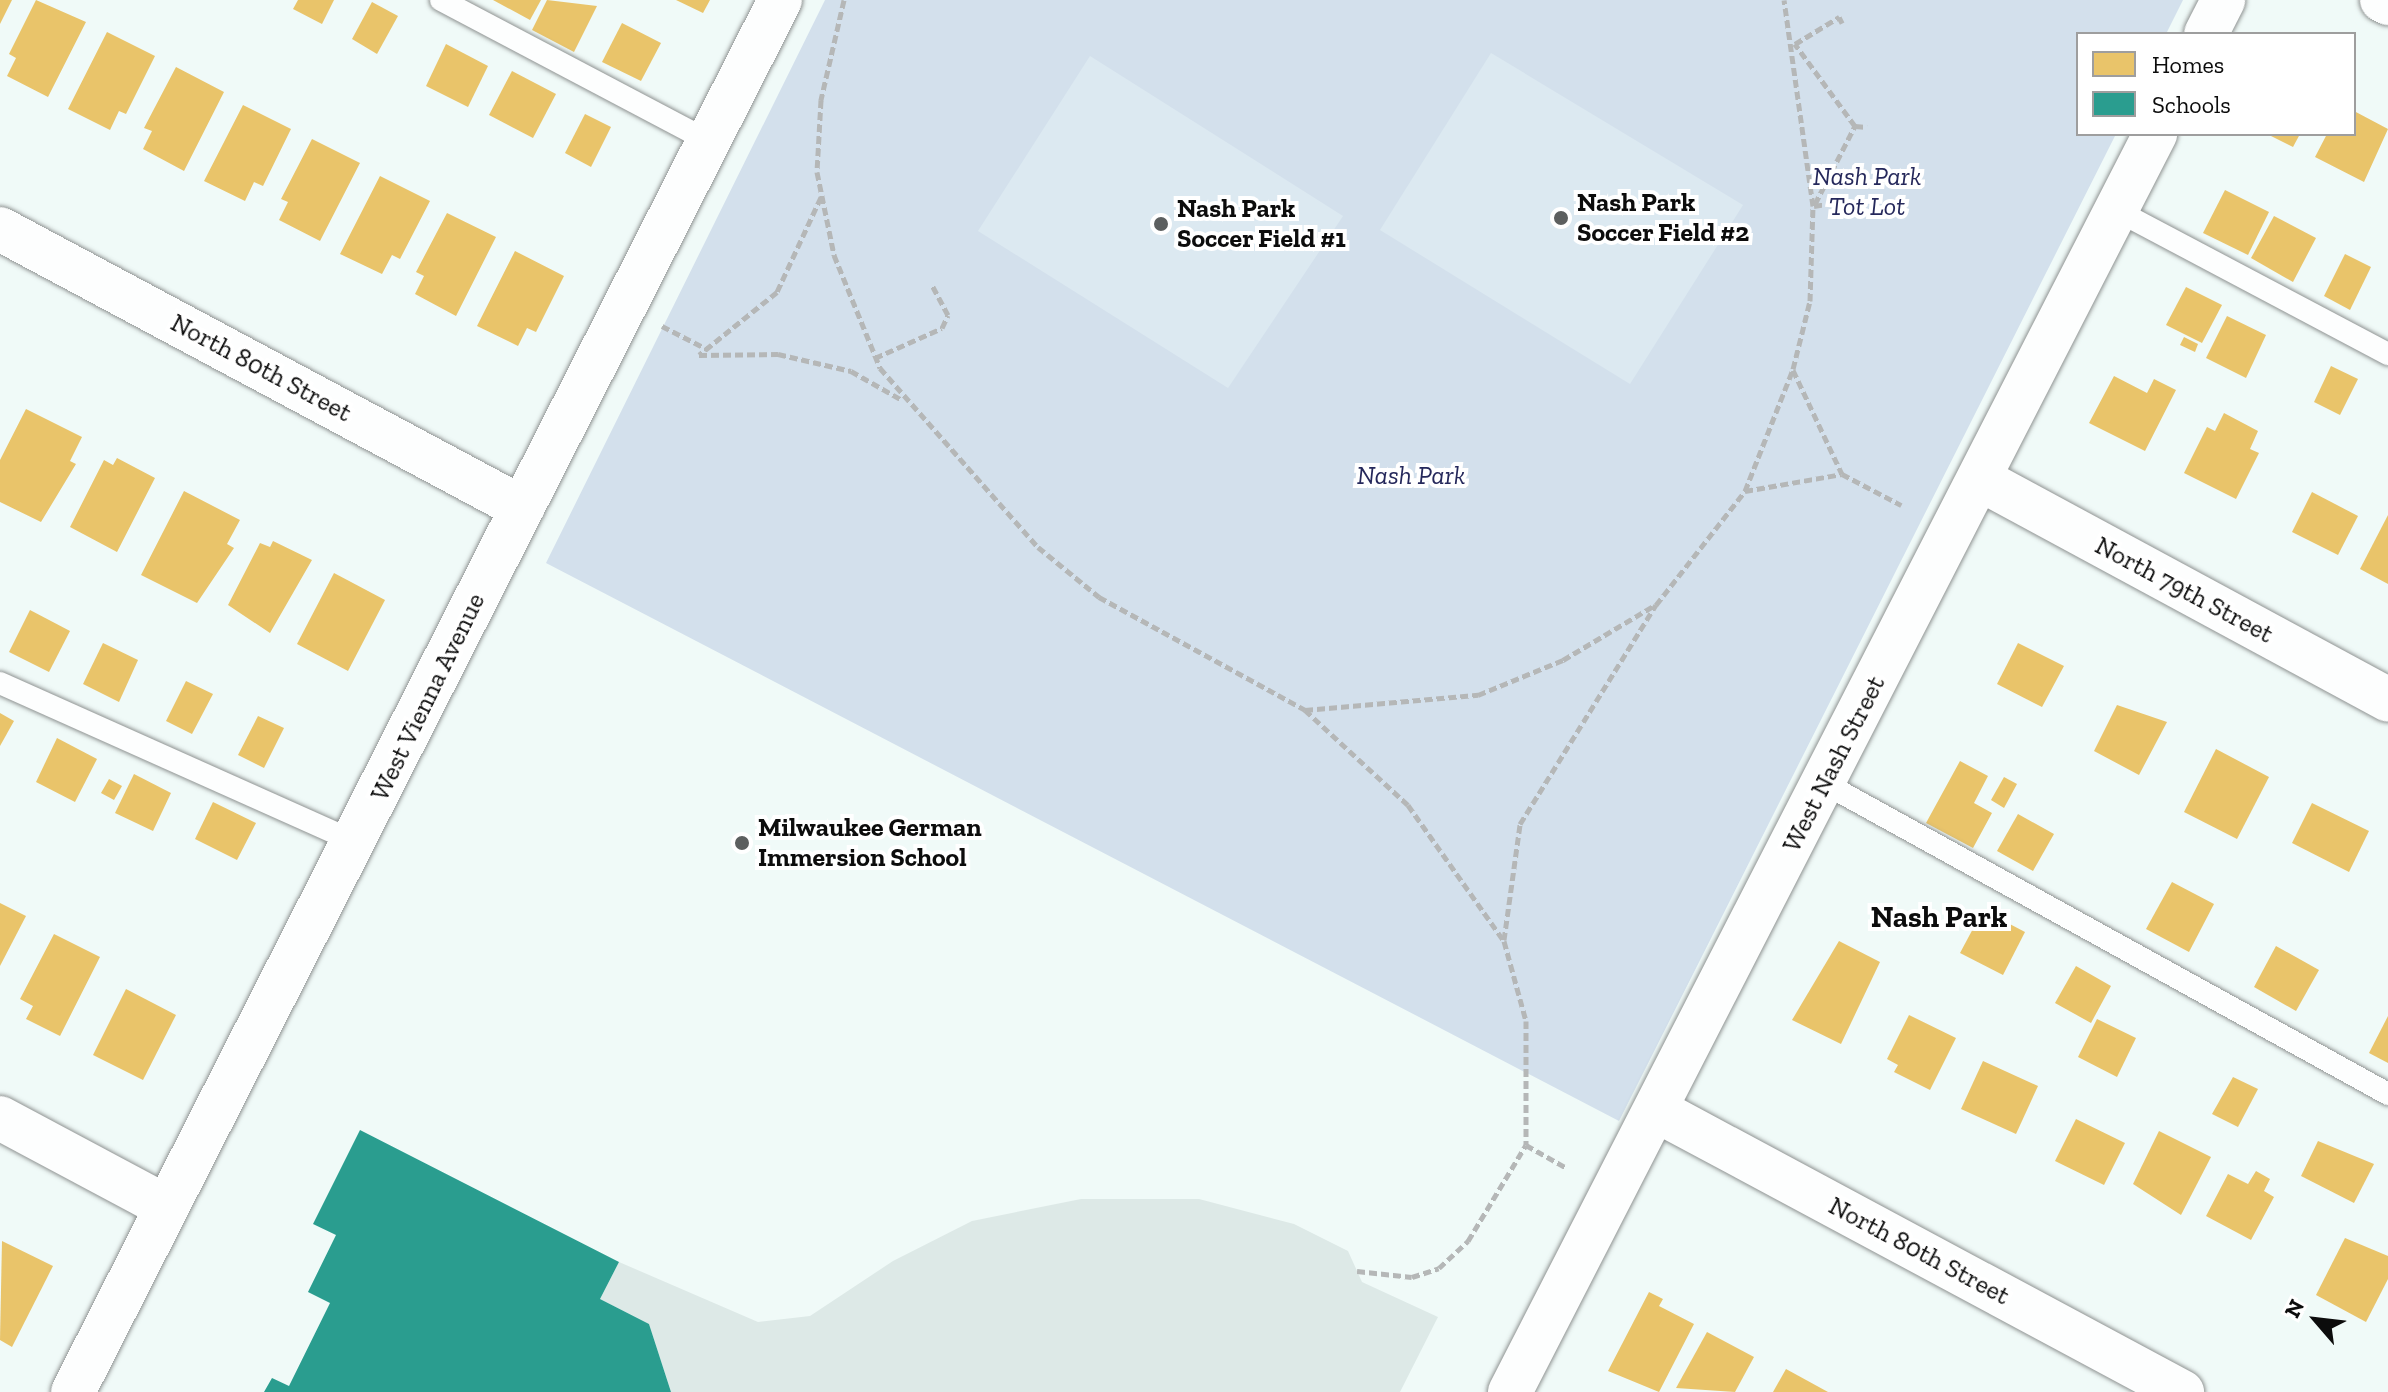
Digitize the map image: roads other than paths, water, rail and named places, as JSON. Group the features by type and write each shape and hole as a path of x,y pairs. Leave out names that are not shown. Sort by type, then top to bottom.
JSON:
{"street":[{"name":"West Vienna Avenue","path":"73,1392 356,842 780,0"},
{"path":"2207,32 2223,0"},
{"path":"2382,0 2388,3"},
{"name":"West Nash Street","path":"1510,1392 2154,136"},
{"name":"North 80th Street","path":"0,229 522,508"},
{"name":"North 79th Street","path":"1980,479 2388,700"},
{"name":"North 80th Street","path":"1656,1110 2182,1392"},
{"path":"0,1118 167,1207"}],"lane":[{"path":"441,0 708,141"},
{"path":"2116,210 2388,354"},
{"path":"0,683 356,842"},
{"path":"1824,783 2388,1094"}],"place":[{"name":"Nash Park Soccer Field #2","path":"1561,218"},
{"name":"Nash Park Soccer Field #1","path":"1161,224"},
{"name":"Milwaukee German Immersion School","path":"742,843"}],"district":[{"name":"Nash Park","path":"1939,917"}],"park label":[{"name":"Nash Park Tot Lot","path":"1867,192"}]}
